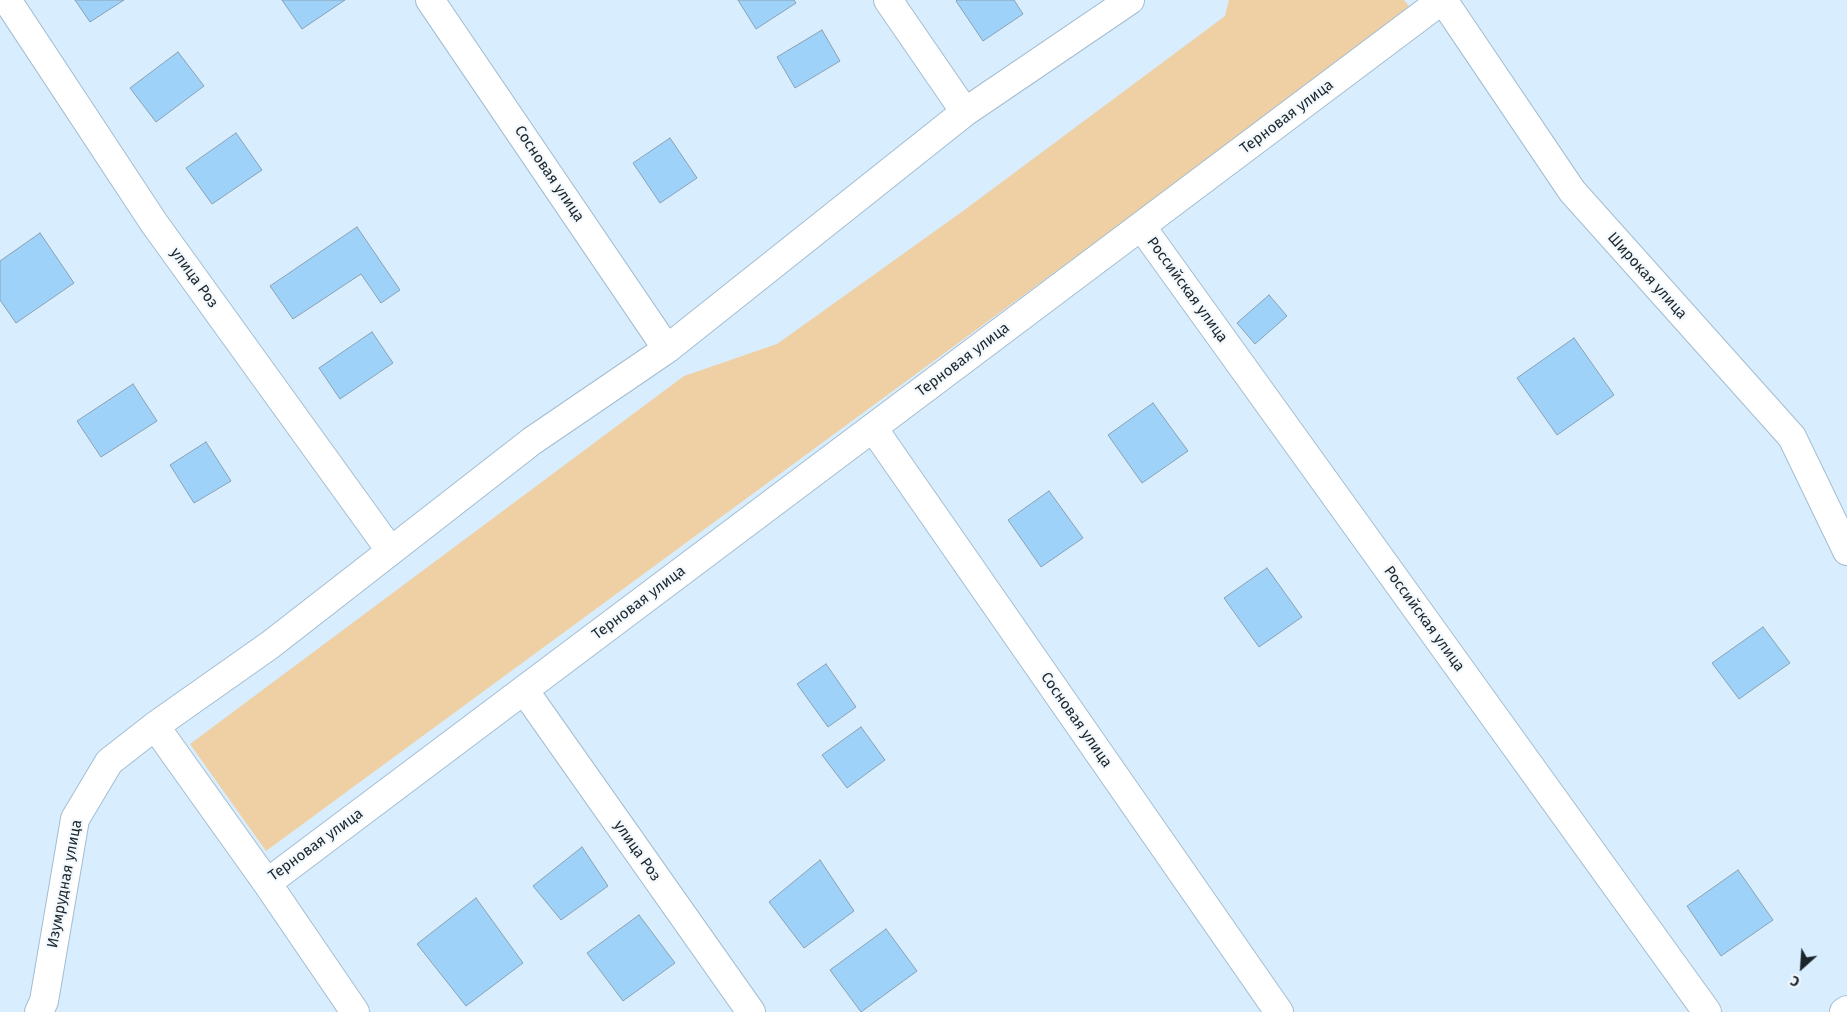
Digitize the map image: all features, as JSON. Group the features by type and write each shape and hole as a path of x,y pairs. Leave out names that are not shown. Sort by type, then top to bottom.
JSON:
{"street":[{"name":"улица Роз","path":"7,0 154,223 390,550"},
{"name":"Сосновая улица","path":"430,0 667,349"},
{"path":"888,0 965,112"},
{"path":"155,726 270,645 532,441 667,349 965,112 1130,0"},
{"name":"Терновая улица","path":"155,726 266,883 1442,0"},
{"name":"Широкая улица","path":"1442,0 1572,191 1792,437 1847,551"},
{"name":"Российская улица","path":"1141,226 1707,1012"},
{"name":"Сосновая улица","path":"873,428 1279,1012"},
{"name":"улица Роз","path":"524,690 751,1012"},
{"name":"Изумрудная улица","path":"39,1012 44,1001 75,819 109,762 155,726"},
{"path":"266,883 355,1012"}],"shaded area":[{"path":"1229,0 1404,0 1412,10 266,851 190,744 684,376 777,344 963,211 1225,16"}],"building":[{"path":"75,0 124,0 90,22"},
{"path":"282,0 345,0 302,29"},
{"path":"738,0 794,0 796,3 756,29"},
{"path":"957,0 1014,0 1023,14 983,41"},
{"path":"822,30 840,61 795,88 777,57"},
{"path":"178,52 204,86 156,122 130,88"},
{"path":"236,133 262,170 212,204 186,168"},
{"path":"670,138 697,178 660,203 633,163"},
{"path":"357,227 400,290 381,303 361,274 293,319 270,286"},
{"path":"40,233 74,283 16,323 0,300 0,261"},
{"path":"1269,295 1287,316 1255,344 1237,323"},
{"path":"372,332 393,363 340,399 319,368"},
{"path":"1574,338 1614,395 1557,435 1517,378"},
{"path":"133,384 157,421 101,457 77,421"},
{"path":"1153,403 1188,451 1142,483 1108,435"},
{"path":"206,442 231,481 194,503 170,465"},
{"path":"1049,491 1083,538 1041,567 1008,520"},
{"path":"1267,568 1302,617 1259,647 1224,598"},
{"path":"1763,627 1790,663 1739,699 1712,663"},
{"path":"826,664 856,707 828,727 797,684"},
{"path":"861,727 885,760 847,788 822,755"},
{"path":"582,847 608,886 561,920 533,886"},
{"path":"820,860 854,911 804,948 769,902"},
{"path":"1738,870 1773,920 1721,956 1687,906"},
{"path":"476,898 523,963 466,1006 417,944"},
{"path":"639,915 675,963 623,1001 587,953"},
{"path":"886,929 917,971 861,1012 830,970"}]}
